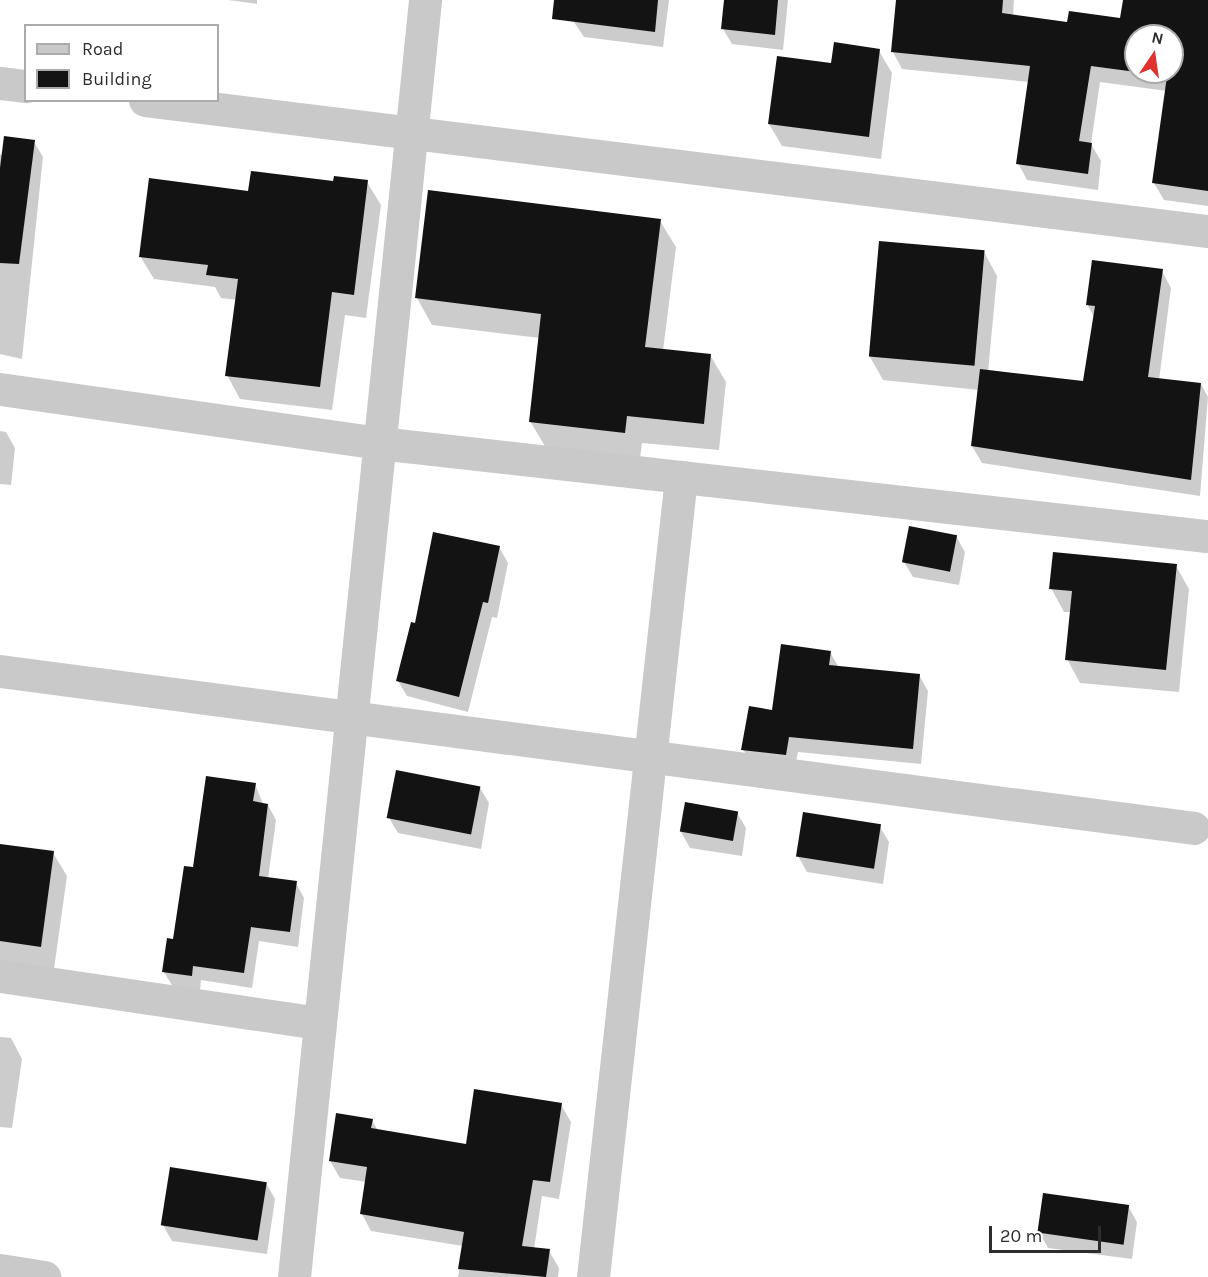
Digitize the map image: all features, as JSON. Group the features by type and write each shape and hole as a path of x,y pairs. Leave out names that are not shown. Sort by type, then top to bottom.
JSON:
{"street":[{"path":"294,1277 425,0"},
{"path":"0,83 24,86"},
{"path":"161,102 1208,231"},
{"path":"0,389 379,443 1205,536"},
{"path":"592,1277 681,477"},
{"path":"0,671 1194,828"},
{"path":"0,976 320,1023"},
{"path":"0,1270 44,1277"}],"building":[{"path":"554,0 658,0 655,32 552,19"},
{"path":"724,0 778,0 775,35 721,29"},
{"path":"896,0 1003,0 1002,13 1067,22 1069,11 1120,18 1123,0 1208,0 1208,191 1152,183 1166,84 1184,84 1184,24 1124,24 1124,70 1091,66 1079,141 1092,143 1088,174 1016,164 1030,66 891,52"},
{"path":"834,42 880,49 869,137 768,124 777,56 831,63"},
{"path":"4,136 35,140 19,264 0,263 0,168"},
{"path":"251,171 333,181 334,176 368,180 354,295 332,292 320,387 225,376 238,279 206,275 208,265 139,257 149,178 248,191"},
{"path":"428,190 661,219 645,347 711,354 704,424 627,416 625,433 529,422 541,314 415,298"},
{"path":"879,241 985,250 974,366 869,357"},
{"path":"1092,260 1163,269 1148,377 1201,383 1191,480 971,446 980,369 1083,381 1095,306 1086,305"},
{"path":"909,526 957,535 950,572 902,562"},
{"path":"433,532 500,546 488,603 483,602 459,697 396,681 411,622 415,623"},
{"path":"1053,552 1177,564 1166,670 1065,660 1072,591 1049,589"},
{"path":"781,644 831,651 829,665 920,674 913,749 789,737 786,755 741,750 749,706 772,710"},
{"path":"396,770 480,786 471,835 387,818"},
{"path":"206,776 256,783 253,801 268,804 259,876 297,881 290,932 251,927 244,973 193,966 192,976 162,972 167,938 173,939 184,866 193,867"},
{"path":"685,802 738,811 733,841 680,832"},
{"path":"803,812 881,824 874,869 796,856"},
{"path":"0,844 54,851 41,947 0,941"},
{"path":"474,1089 562,1103 550,1182 533,1180 522,1246 550,1249 546,1277 458,1269 464,1232 360,1214 367,1167 329,1161 336,1113 373,1119 371,1128 466,1144"},
{"path":"170,1167 267,1182 258,1241 161,1225"},
{"path":"1043,1193 1129,1205 1124,1245 1037,1233"}]}
